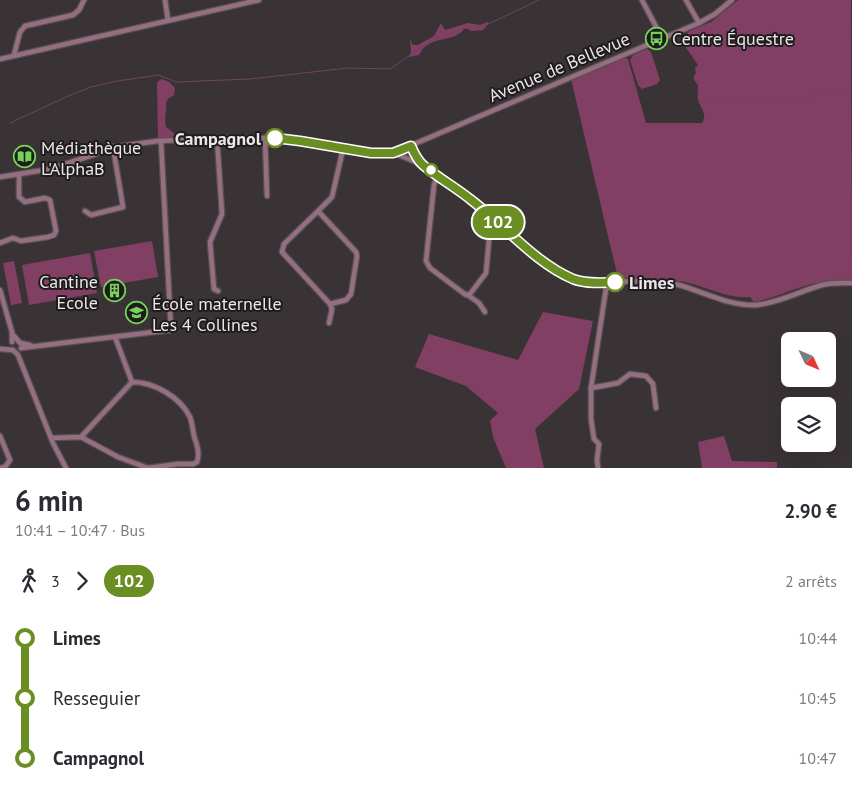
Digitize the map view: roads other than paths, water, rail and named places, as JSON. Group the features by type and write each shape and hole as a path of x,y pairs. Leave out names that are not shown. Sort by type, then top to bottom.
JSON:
{"street":[{"path":"14,55 20,32 25,26 73,15 79,10 84,0"},
{"path":"164,0 168,20"},
{"path":"0,59 259,0"},
{"path":"642,0 662,38"},
{"path":"686,0 699,23"},
{"name":"Avenue de Bellevue","path":"393,153 699,23 715,14 732,0"},
{"path":"217,138 222,214 210,242 214,289 218,292"},
{"path":"0,177 50,169 85,158 113,146 217,138 265,138 300,141 371,153 393,153 424,166 496,220 526,248 575,280 587,282 664,283 678,285 735,303 746,304 775,301 822,285 852,283"},
{"path":"265,138 267,196"},
{"path":"0,348 12,343 36,346 171,330 161,141"},
{"path":"85,211 91,215 123,207 113,146"},
{"path":"411,146 416,158 424,166"},
{"path":"330,323 332,309 330,304 283,255 281,249 332,197 343,149"},
{"path":"407,159 413,152"},
{"path":"0,243 13,238 22,241 48,237 54,235 56,231 50,200 45,198 26,202 19,198 19,175"},
{"path":"438,175 434,184 426,261 430,268 479,303 485,312"},
{"path":"318,211 356,252 357,256 349,298 330,304"},
{"path":"468,295 486,273 490,229 496,220"},
{"path":"598,468 599,444 594,439 591,388 607,282"},
{"path":"0,290 12,332 20,345 21,363"},
{"path":"12,332 14,351 21,363 51,438 66,468"},
{"path":"118,337 132,382"},
{"path":"14,351 20,345"},
{"path":"0,348 14,351"},
{"path":"591,388 618,383 630,374 646,376 653,384 656,408"},
{"path":"82,437 132,382"},
{"path":"132,382 148,385 166,392 184,407 190,418 199,456 197,462 200,468"},
{"path":"0,436 10,460 5,467 1,468"},
{"path":"51,438 82,437 118,457 148,468 197,462"}],"waterway":[{"path":"10,123 91,87 159,75 176,82 250,79 348,68 390,69 431,41 463,28 482,27 539,0"},
{"path":"708,104 852,93"}],"place":[{"name":"Centre Équestre","path":"656,38"},
{"name":"Campagnol","path":"275,138"},
{"name":"Médiathèque L'AlphaB","path":"25,157"},
{"name":"Limes","path":"615,282"},
{"name":"Cantine Ecole","path":"114,291"},
{"name":"École maternelle Les 4 Collines","path":"136,313"}]}
